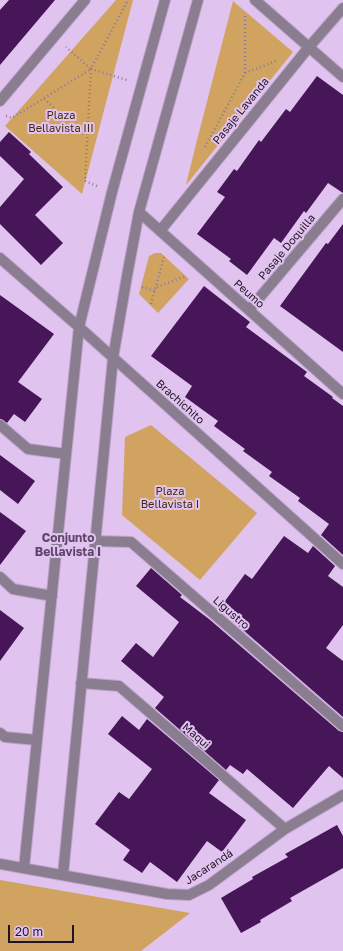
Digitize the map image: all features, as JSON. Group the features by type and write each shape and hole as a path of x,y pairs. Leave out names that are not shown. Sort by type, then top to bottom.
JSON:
{"street":[{"path":"0,101 86,0"},
{"path":"24,868 80,327 112,192 165,0"},
{"path":"63,875 113,358 140,212 198,0"},
{"path":"254,0 343,77"},
{"name":"Pasaje Lavanda","path":"160,230 309,47 343,8"},
{"name":"Pasaje Doquilla","path":"249,310 343,198"},
{"name":"Peumo","path":"140,212 249,310 341,387"},
{"name":"Brachichito","path":"0,258 80,327 343,564"},
{"path":"0,425 28,449 66,454"},
{"name":"Ligustro","path":"95,541 131,542 343,726"},
{"path":"0,577 14,589 52,596"},
{"name":"Maqui","path":"81,683 120,686 286,829"},
{"path":"0,733 5,736 37,740"},
{"name":"Jacarandá","path":"0,864 167,894 189,895 209,885 286,829 343,795"}],"path":[{"path":"112,192 85,181 86,136 91,69 128,0"},
{"path":"204,148 245,73 245,7"},
{"path":"55,36 91,69 142,85"},
{"path":"0,114 12,118 91,69"},
{"path":"44,98 86,136"},
{"path":"151,304 164,257 174,243"},
{"path":"156,287 186,276 198,264"}],"green space":[{"name":"Plaza Bellavista III","path":"116,0 133,0 82,194 5,126"},
{"path":"233,1 293,52 186,185 196,144"},
{"path":"155,253 161,253 189,279 158,313 139,294 149,256"},
{"name":"Plaza Bellavista I","path":"151,425 257,513 200,580 122,515 125,437"},
{"path":"0,880 190,913 141,951 0,951"}],"building":[{"path":"9,0 55,0 0,65 0,10"},
{"path":"317,76 343,95 343,193 328,183 306,213 304,211 281,243 274,238 247,275 229,261 231,259 197,234 225,197 217,192 234,169 237,171 259,140 261,142 286,109 290,112"},
{"path":"9,132 31,152 29,154 63,187 35,215 63,243 41,265 0,224 0,207 24,179 0,156 0,142"},
{"path":"343,224 343,352 280,306 326,243 328,244"},
{"path":"204,286 250,322 246,327 307,372 304,376 343,406 343,555 321,535 329,524 298,501 300,498 269,476 272,472 243,451 245,449 214,426 218,421 185,397 192,386 151,356"},
{"path":"0,295 54,334 18,382 42,399 25,422 14,414 7,423 0,419"},
{"path":"0,455 35,481 18,504 0,490"},
{"path":"0,512 26,531 0,565"},
{"path":"284,536 308,553 313,546 335,566 328,576 343,587 343,625 326,648 343,661 343,717 219,609 245,574 252,579"},
{"path":"151,568 182,595 180,597 209,619 339,731 343,732 343,778 329,766 293,808 247,769 243,774 230,765 226,770 155,708 164,697 121,661 136,643 153,657 179,622 136,586"},
{"path":"0,610 24,628 0,661"},
{"path":"122,716 139,730 147,719 219,780 209,793 246,820 222,852 207,841 177,882 150,862 142,873 123,860 130,850 95,824 119,792 129,799 152,769 108,734"},
{"path":"337,825 343,836 343,868 290,898 292,901 260,920 261,922 241,933 221,898 253,879 252,877 288,857 285,854"}],"district":[{"name":"Conjunto Bellavista I","path":"68,545"}]}
